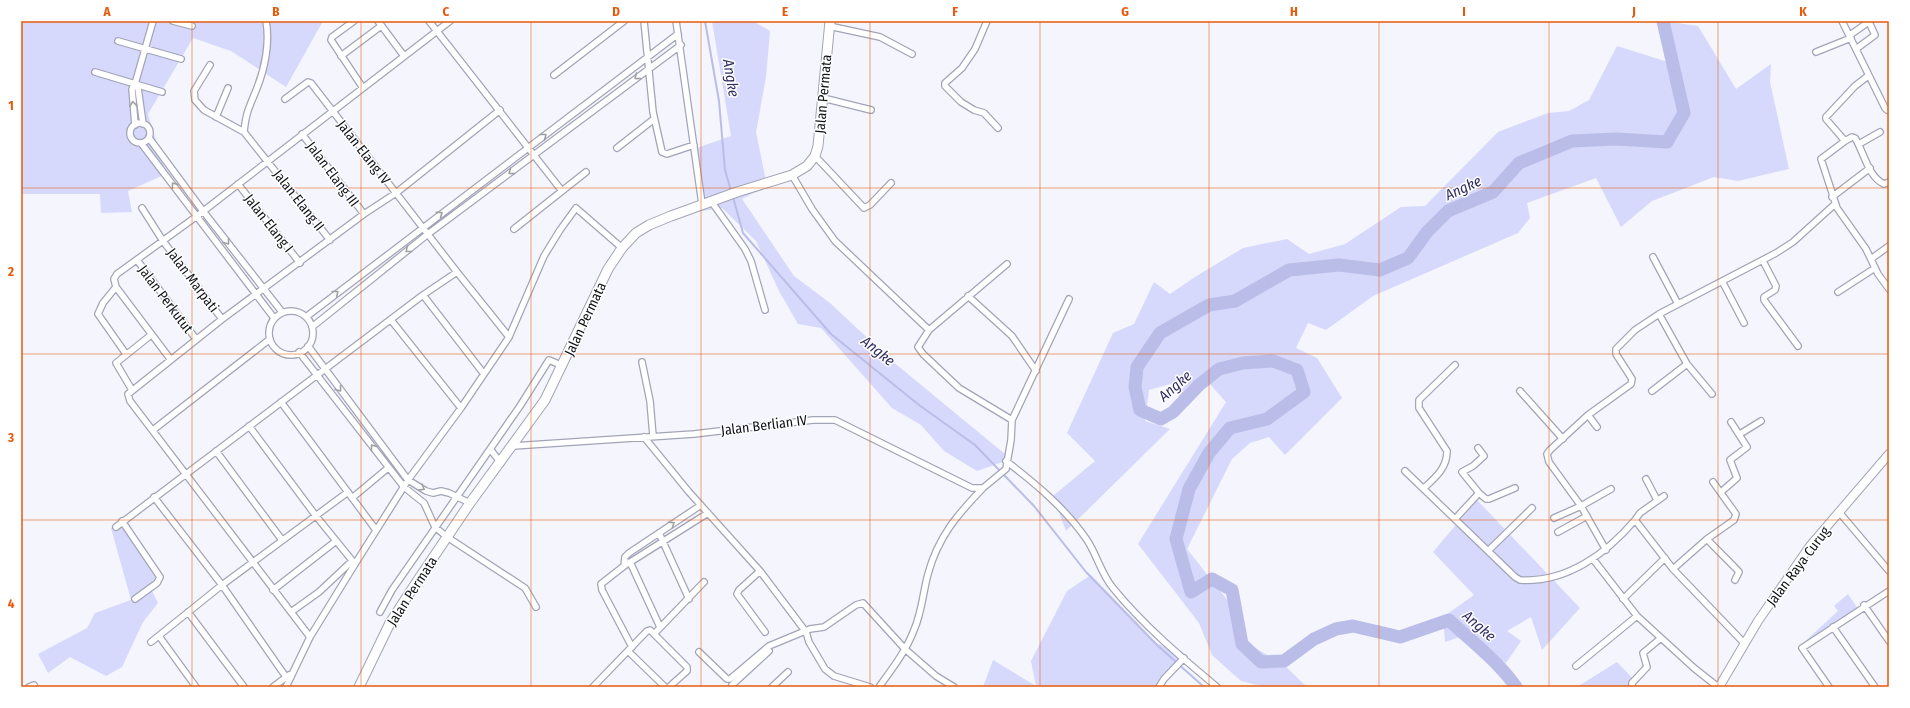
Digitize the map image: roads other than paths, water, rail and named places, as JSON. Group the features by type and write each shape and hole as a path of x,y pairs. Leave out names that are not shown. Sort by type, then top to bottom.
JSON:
{"main road":[{"name":"Jalan Permata","path":"359,687 390,623 470,503 538,412 563,366 608,270 622,248 636,233 649,225 702,204 792,175 807,166 815,156 818,146 829,23"},
{"name":"Jalan Raya Curug","path":"1718,687 1758,620 1810,546 1889,454"}],"street":[{"path":"135,125 132,88 136,84 153,21"},
{"path":"173,21 192,26"},
{"path":"210,65 194,91 194,96 199,105 216,118 244,132 248,107 257,88 263,69 266,43 266,21"},
{"path":"354,21 331,39 363,88"},
{"path":"430,21 562,191"},
{"path":"171,360 116,287 114,280 117,274 197,216 450,21"},
{"path":"554,75 624,21"},
{"path":"644,21 649,57 654,119 664,154 694,146"},
{"path":"676,21 681,45 702,204"},
{"path":"987,21 975,49 962,68 945,83 946,86 962,102 974,110 984,113 998,128"},
{"path":"1842,21 1886,110 1889,109"},
{"path":"1816,52 1850,36 1870,21 1875,35 1856,49"},
{"path":"829,23 880,37 912,54"},
{"path":"341,56 380,24 404,56"},
{"path":"306,317 678,34"},
{"path":"118,41 181,59"},
{"path":"312,327 428,234 681,45"},
{"path":"95,72 162,92"},
{"path":"1846,141 1826,118 1855,86 1868,76"},
{"name":"Jalan Elang IV","path":"285,99 310,82 509,337"},
{"path":"136,84 138,88 143,124 149,130 149,138 203,211 282,312"},
{"path":"216,118 228,88"},
{"path":"823,98 871,110"},
{"path":"310,637 128,399 128,394 222,319 264,290 364,214 396,193 500,110"},
{"path":"617,148 654,119"},
{"path":"143,124 135,125 131,129 130,135 133,140 141,143 274,318"},
{"name":"Jalan Elang II","path":"244,132 268,160 330,240"},
{"path":"1859,144 1880,132"},
{"name":"Jalan Elang III","path":"302,134 364,214"},
{"path":"141,143 149,138"},
{"path":"1889,182 1881,183 1870,168 1859,144 1854,138 1846,141 1821,159 1835,204 1889,288"},
{"path":"815,156 864,208 870,205 891,183"},
{"path":"1832,197 1870,168"},
{"path":"514,229 586,172"},
{"path":"792,175 812,209 835,241 928,330"},
{"name":"Jalan Elang I","path":"238,184 300,263"},
{"path":"715,200 751,261 765,310"},
{"path":"1606,550 1581,506 1547,457 1550,450 1588,415 1632,384 1632,379 1616,354 1616,349 1628,336 1659,314 1763,261 1793,242 1835,204"},
{"name":"Jalan Marpati","path":"142,208 163,241 222,319"},
{"path":"286,687 310,637 354,562 408,480 461,408 509,337 544,256 576,208 622,248"},
{"path":"1871,259 1889,246"},
{"path":"1653,257 1678,304"},
{"name":"Jalan Perkutut","path":"136,260 196,339"},
{"path":"1763,261 1776,286 1775,290 1764,297 1764,300 1798,346"},
{"path":"1007,264 928,330 919,344 919,349 922,354 968,395 1012,420"},
{"path":"1838,292 1875,268"},
{"path":"116,527 324,369 423,295 457,272"},
{"path":"1722,281 1744,323"},
{"path":"116,287 103,303 98,314 126,354"},
{"path":"423,295 484,374"},
{"path":"968,296 1012,336 1036,371"},
{"path":"879,687 905,649 919,616 935,551 951,523 983,488 1006,469 1011,440 1012,420 1069,299"},
{"path":"282,312 297,312 306,317 312,327 312,337 308,346 299,352 289,354 280,351 270,339 269,328 274,318 282,312"},
{"path":"1659,314 1687,364 1712,394"},
{"path":"391,320 461,408"},
{"path":"132,390 117,365 117,361 151,335"},
{"path":"153,430 270,339"},
{"path":"308,346 408,480 430,492 441,491 470,503"},
{"path":"299,352 388,468 404,487 424,503 435,526 447,537 525,588 536,607"},
{"path":"380,612 392,590 435,526 520,406 549,360 563,366"},
{"path":"642,362 650,401 653,436"},
{"path":"1652,391 1687,364"},
{"path":"1424,488 1439,474 1445,465 1447,451 1418,408 1419,400 1455,365"},
{"path":"1520,391 1563,439"},
{"path":"281,402 376,530"},
{"path":"1588,415 1597,427"},
{"name":"Jalan Berlian IV","path":"513,446 694,434 813,420 835,420 972,488 983,488"},
{"path":"1740,434 1761,421"},
{"path":"1721,492 1737,478 1730,460 1748,447 1731,422"},
{"path":"249,426 316,516 354,562"},
{"path":"644,437 700,505 760,571 806,632 809,642 825,669 834,676 870,687"},
{"path":"1478,448 1484,456 1473,466 1462,472 1479,493 1486,499 1489,499 1515,488"},
{"path":"490,449 501,463"},
{"path":"216,450 282,540"},
{"path":"1006,462 1032,481 1071,520 1088,542 1106,579 1113,588 1183,659 1217,687"},
{"path":"352,498 388,468"},
{"path":"1405,471 1515,577 1520,580 1565,573 1593,559 1606,550 1640,513 1664,496"},
{"path":"1646,479 1657,500"},
{"path":"1673,569 1707,539 1736,517 1713,482"},
{"path":"1554,518 1581,506 1611,489"},
{"path":"151,642 252,562 348,492"},
{"path":"1455,519 1479,493"},
{"path":"154,497 222,585 286,677"},
{"path":"624,566 625,557 629,553 700,505"},
{"path":"1488,550 1532,508"},
{"path":"1839,512 1889,571"},
{"path":"665,687 630,650 601,586 603,582 624,566 708,513"},
{"path":"1558,532 1587,516"},
{"path":"1635,520 1673,569 1744,644"},
{"path":"122,521 160,577 157,584 135,598"},
{"path":"659,533 689,600"},
{"path":"1707,539 1725,559 1738,569 1739,572 1734,580"},
{"path":"274,590 336,541"},
{"path":"1622,599 1665,558"},
{"path":"1593,559 1622,599 1637,616 1718,687"},
{"path":"291,612 319,592 354,562"},
{"path":"630,562 660,627"},
{"path":"760,571 739,590 737,594 765,632"},
{"path":"654,634 689,600 704,582"},
{"path":"1829,687 1802,648 1889,591"},
{"path":"699,652 727,679 730,679 770,646 810,629 824,627 856,605 863,603 905,649 936,676 954,687"},
{"path":"1864,606 1889,641"},
{"path":"188,612 244,687"},
{"path":"1576,666 1637,616"},
{"path":"1833,627 1875,687"},
{"path":"593,687 647,631 650,630 687,667 687,671 669,687"},
{"path":"159,636 196,687"},
{"path":"1632,687 1632,683 1647,667 1643,653 1661,638"},
{"path":"731,685 770,651"},
{"path":"1159,687 1164,679 1183,659"},
{"path":"273,687 295,669"},
{"path":"772,687 788,672"},
{"path":"29,687 34,685 35,687"}],"waterway":[{"name":"Angke","path":"705,21 719,101 725,170 731,191"},
{"name":"Angke","path":"1516,687 1493,660 1449,620 1400,637 1353,626 1336,629 1314,639 1284,661 1261,662 1242,644 1232,590 1212,579 1191,592 1176,539 1189,489 1209,453 1230,428 1267,419 1304,392 1297,370 1273,361 1243,363 1219,369 1199,385 1173,412 1161,419 1140,410 1135,387 1137,367 1160,333 1209,305 1235,301 1289,270 1339,265 1380,270 1408,258 1427,232 1448,211 1493,192 1519,163 1572,141 1616,139 1667,142 1684,113 1663,21"},
{"name":"Angke","path":"733,197 743,233 831,334 919,405 975,445 1034,506 1086,572 1157,645 1204,687"}]}
